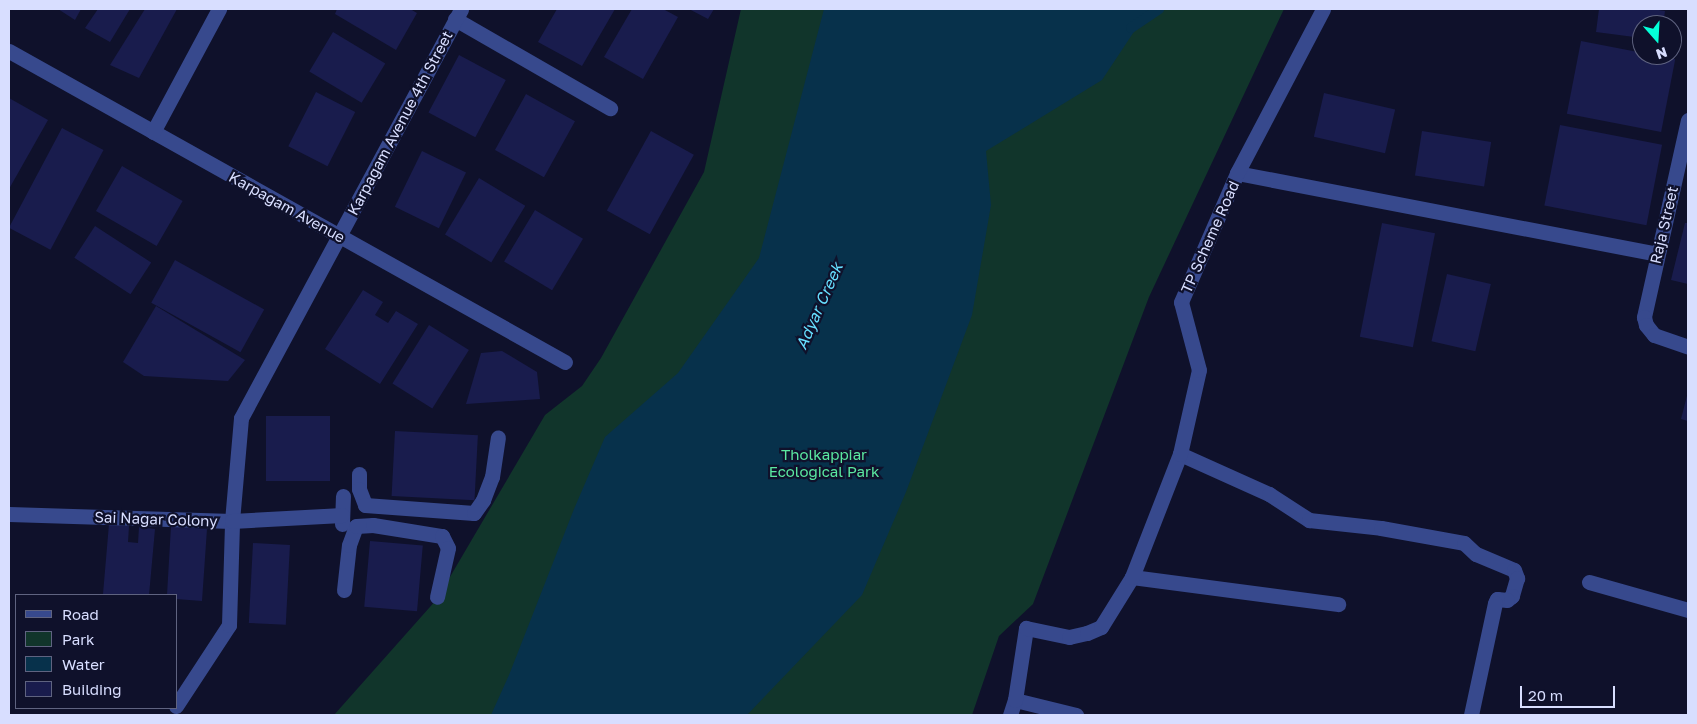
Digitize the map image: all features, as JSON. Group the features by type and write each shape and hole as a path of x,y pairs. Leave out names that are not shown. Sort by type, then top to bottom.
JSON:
{"street":[{"path":"152,132 219,9"},
{"name":"TP Scheme Road","path":"1015,700 1026,628 1068,637 1087,634 1101,627 1132,577 1180,454 1199,370 1181,302 1238,173 1323,9"},
{"path":"458,14 610,108"},
{"name":"Karpagam Avenue 4th Street","path":"340,236 458,14"},
{"name":"Karpagam Avenue","path":"9,51 565,362"},
{"name":"Raja Street","path":"1688,120 1644,309 1644,318 1649,330 1657,337 1688,347"},
{"path":"1238,173 1657,254"},
{"name":"Sai Nagar Colony","path":"9,514 232,521 241,418 340,236"},
{"path":"178,704 229,625 232,521 343,505 474,513 483,500 492,477 498,438"},
{"path":"1180,454 1270,494 1309,520 1380,528 1464,544 1476,554 1514,570 1517,578 1512,596 1507,600 1498,599 1495,603 1471,715"},
{"path":"359,474 358,489 365,505"},
{"path":"343,505 342,524 356,526 373,525 442,536 448,548 437,597"},
{"path":"344,590 349,544 356,526"},
{"path":"1132,577 1338,604"},
{"path":"1589,582 1688,610"},
{"path":"1010,715 1015,700 1076,715"}],"green space":[{"name":"Tholkappiar Ecological Park","path":"741,9 1284,9 1149,297 1033,604 999,636 972,715 334,715 437,599 545,415 582,386 601,358 704,172"}],"water":[{"path":"824,9 1149,9 1102,80 986,151 991,205 972,315 906,492 862,595 747,715 491,715 605,437 678,373 759,258"}],"building":[{"path":"58,9 81,9 75,20"},
{"path":"98,9 130,9 110,42 85,28"},
{"path":"145,9 177,9 139,78 110,65"},
{"path":"337,9 410,9 417,13 396,50 335,14"},
{"path":"557,9 615,9 582,66 538,42"},
{"path":"632,9 663,9 678,17 643,79 604,57"},
{"path":"689,9 714,9 708,19"},
{"path":"1599,9 1652,9 1665,11 1664,15 1632,15 1632,37 1596,32"},
{"path":"333,32 385,63 362,103 309,71"},
{"path":"1581,41 1632,51 1632,65 1674,65 1661,132 1567,114"},
{"path":"459,55 506,80 475,137 428,112"},
{"path":"316,92 355,112 328,166 288,146"},
{"path":"1324,93 1395,109 1385,153 1314,137"},
{"path":"526,94 575,121 544,177 495,150"},
{"path":"9,98 48,120 9,189"},
{"path":"1560,125 1662,145 1646,225 1544,205"},
{"path":"62,128 103,150 50,250 9,228"},
{"path":"651,131 694,155 650,234 607,211"},
{"path":"1422,131 1491,142 1484,186 1415,175"},
{"path":"422,151 466,172 439,228 395,207"},
{"path":"122,166 183,201 157,246 96,211"},
{"path":"479,178 525,206 491,262 445,235"},
{"path":"535,210 583,239 552,290 504,261"},
{"path":"1382,223 1435,233 1413,347 1360,337"},
{"path":"1685,223 1688,223 1688,284 1671,280"},
{"path":"95,226 151,262 130,294 74,258"},
{"path":"175,260 264,309 240,352 151,303"},
{"path":"1447,274 1491,284 1475,351 1431,341"},
{"path":"363,290 383,302 375,315 388,323 396,311 418,324 380,384 325,349"},
{"path":"156,306 245,360 228,381 144,376 123,362"},
{"path":"429,325 469,350 432,408 392,384"},
{"path":"502,351 537,372 540,399 466,404 481,353"},
{"path":"1688,392 1688,421 1681,419"},
{"path":"266,416 330,416 330,481 266,481"},
{"path":"395,431 478,435 474,500 392,496"},
{"path":"109,524 129,526 128,542 138,543 139,527 155,529 149,594 103,594"},
{"path":"171,526 207,529 202,601 178,599 178,594 167,594"},
{"path":"370,541 423,546 417,611 364,607"},
{"path":"253,543 290,545 286,625 249,623"}],"waterway":[{"name":"Adyar Creek","path":"1131,28 1159,9"}]}
